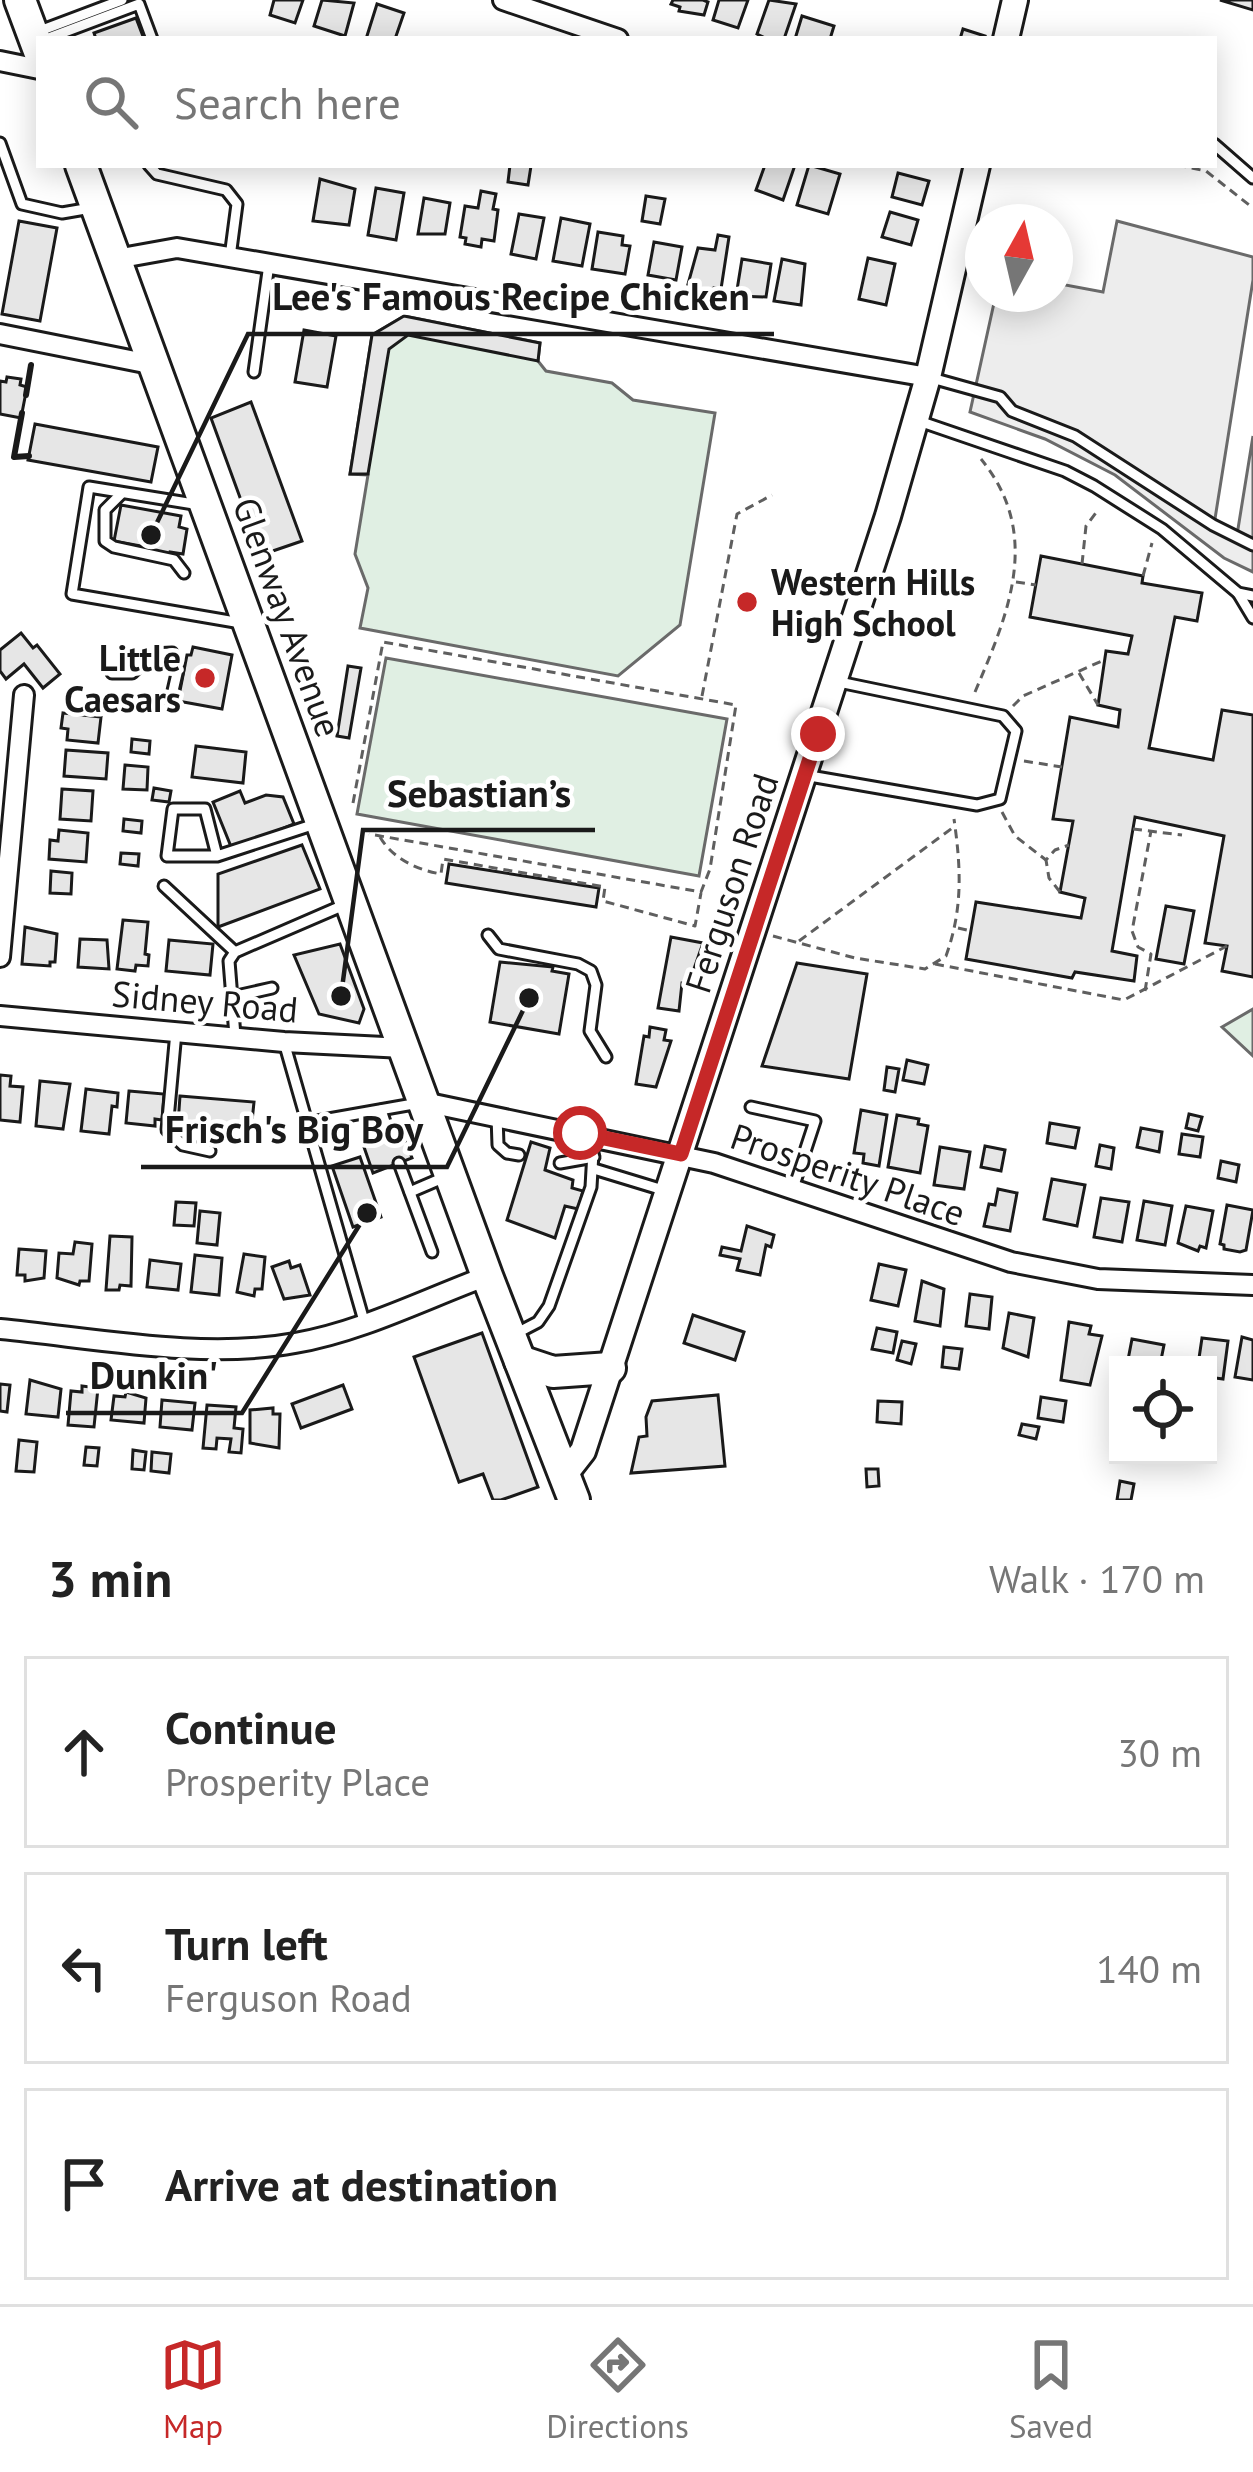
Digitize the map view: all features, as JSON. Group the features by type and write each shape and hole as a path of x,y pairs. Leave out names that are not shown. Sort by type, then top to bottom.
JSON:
{"main road":[{"path":"20,0 36,39"},
{"name":"Glenway Avenue","path":"82,168 487,1276 569,1487"},
{"path":"515,1349 553,1372 610,1368"}],"street":[{"path":"503,0 609,36"},
{"path":"1007,36 1015,0"},
{"path":"0,61 36,47"},
{"name":"Ferguson Road","path":"569,1487 754,931 916,420 976,168"},
{"path":"116,259 177,248 928,377"},
{"path":"0,334 154,365"},
{"path":"0,957 24,695"},
{"name":"Sidney Road","path":"0,1016 404,1048"},
{"name":"Prosperity Place","path":"424,1102 681,1154 952,1245 1076,1276 1178,1285 1253,1285"},
{"path":"0,1329 213,1349 257,1348 296,1343 364,1322 487,1276"}],"lane":[{"path":"57,36 122,0"},
{"path":"63,36 139,4 151,36"},
{"path":"0,143 22,204 62,213 96,207"},
{"path":"1217,147 1253,178"},
{"path":"1243,169 1253,156"},
{"path":"152,168 157,174 226,190 237,204 230,257"},
{"path":"254,372 269,264"},
{"path":"928,377 1000,397 1012,411 1075,436 1253,545"},
{"path":"916,420 1065,471 1109,495 1162,529 1238,593 1253,618"},
{"path":"206,506 89,488 72,594 249,624"},
{"path":"122,493 105,510 105,541 113,547 174,560 184,574"},
{"path":"1238,593 1253,596"},
{"path":"112,673 132,674 152,654 172,653 178,669 170,704"},
{"path":"804,776 976,805 1000,799 1016,731 1003,716 835,681"},
{"path":"217,856 205,809 172,809 167,856 217,856 320,822"},
{"path":"164,886 235,952"},
{"path":"235,1036 230,962 235,952 350,903"},
{"path":"488,935 499,949 592,971 596,985 590,1031 606,1057"},
{"path":"232,997 272,988"},
{"path":"176,1032 167,1130 183,1145 210,1151"},
{"path":"284,1042 364,1322"},
{"path":"306,1123 424,1102"},
{"path":"751,1107 815,1121 793,1188"},
{"path":"381,1109 390,1137"},
{"path":"497,1116 498,1145 519,1155"},
{"path":"515,1349 549,1306 591,1187 594,1136"},
{"path":"399,1163 432,1252"},
{"path":"560,1163 594,1163 668,1191"},
{"path":"410,1192 450,1174"}],"path":[{"path":"1192,168 1206,171 1253,208"},
{"path":"969,707 1012,598 1017,557 1011,520 992,472 977,454 979,441"},
{"path":"701,698 736,514 772,495"},
{"path":"1082,564 1086,526 1109,495"},
{"path":"1143,576 1153,540 1162,529"},
{"path":"1014,582 1036,585"},
{"path":"353,803 383,641 736,705 710,869 695,926 603,902 605,887 443,859 440,874 431,873 386,848 379,835"},
{"path":"1003,716 1023,696 1104,660"},
{"path":"1078,671 1098,705"},
{"path":"1011,758 1062,767"},
{"path":"1000,799 1004,822 1030,851 1046,860"},
{"path":"754,931 855,958 925,969 934,964 946,956 956,928 962,878 951,801"},
{"path":"798,943 955,826"},
{"path":"1133,829 1182,835"},
{"path":"1145,991 1151,954 1138,947 1132,931 1151,831"},
{"path":"369,833 701,892"},
{"path":"1060,892 1049,878 1046,860 1054,850 1069,845"},
{"path":"956,928 971,931"},
{"path":"934,964 1124,1000 1227,946"}],"green space":[{"path":"404,316 540,343 538,361 546,371 612,383 633,400 715,413 680,625 618,676 360,628 368,588 355,554 368,475 350,474 372,335"},
{"path":"386,658 727,719 699,876 357,814"},
{"path":"1253,1009 1253,1056 1222,1027"}],"shaded area":[{"path":"1117,221 1253,257 1214,525 1237,535 1253,436 1253,572 1224,558 1115,475 1045,439 970,412 992,312 1073,312 1073,286 1103,292"}],"building":[{"path":"274,0 303,0 295,23 270,15"},
{"path":"322,0 354,3 345,36 314,26"},
{"path":"673,0 708,2 704,15 679,11 680,7 671,4"},
{"path":"719,0 748,0 738,28 713,20"},
{"path":"769,0 796,4 785,36 757,34"},
{"path":"1220,0 1253,0 1253,10"},
{"path":"377,4 404,13 396,36 367,36"},
{"path":"802,16 834,26 831,36 796,36"},
{"path":"136,18 143,36 95,36"},
{"path":"510,168 531,168 528,185 508,182"},
{"path":"764,168 794,168 783,200 756,190"},
{"path":"808,168 840,174 828,214 797,205"},
{"path":"898,173 929,181 922,205 892,197"},
{"path":"320,179 355,189 349,225 313,221"},
{"path":"376,188 404,193 396,240 368,235"},
{"path":"481,191 496,194 493,209 498,210 494,241 482,239 481,247 465,244 466,238 460,237 465,206 478,208"},
{"path":"646,196 665,199 660,224 642,221"},
{"path":"424,198 450,203 445,234 418,234"},
{"path":"890,212 918,220 911,245 882,237"},
{"path":"519,214 544,218 536,259 511,254"},
{"path":"561,218 590,224 582,266 553,261"},
{"path":"19,221 57,228 40,321 2,314"},
{"path":"598,232 623,236 622,245 630,246 625,274 592,269"},
{"path":"718,235 729,237 721,289 714,288 713,293 693,290 688,284 698,248 715,250"},
{"path":"654,242 682,247 676,280 648,275"},
{"path":"868,258 895,264 886,305 859,299"},
{"path":"742,259 771,264 766,297 736,296"},
{"path":"782,259 805,264 801,305 774,301"},
{"path":"404,316 540,343 538,361 408,335 389,349 368,474 350,474 372,335"},
{"path":"304,330 336,336 327,387 295,382"},
{"path":"7,377 21,379 20,385 27,387 21,418 0,414 0,381 6,382"},
{"path":"251,402 302,541 261,555 211,418"},
{"path":"35,424 158,447 151,482 28,460"},
{"path":"121,505 181,516 179,527 187,529 183,554 170,552 169,556 114,541"},
{"path":"1041,556 1143,576 1142,583 1202,593 1197,621 1175,617 1149,748 1213,760 1222,710 1253,715 1253,977 1222,971 1227,946 1205,943 1224,836 1135,817 1112,951 1137,956 1134,981 1075,972 1072,978 966,959 976,902 1081,918 1085,898 1060,892 1073,821 1053,819 1070,717 1118,727 1120,710 1098,705 1106,651 1128,654 1132,636 1030,617"},
{"path":"21,633 60,674 43,688 24,664 6,679 0,671 0,650"},
{"name":"Little Caesars","path":"193,647 232,655 222,709 178,701 187,655"},
{"path":"348,666 361,668 349,738 337,736"},
{"path":"63,713 101,717 98,743 67,740 68,729 61,728"},
{"path":"132,739 150,741 149,754 131,752"},
{"path":"196,746 246,752 243,783 192,777"},
{"path":"66,750 108,753 106,779 64,776"},
{"path":"125,765 148,767 147,790 123,789"},
{"path":"154,788 171,791 169,802 152,800"},
{"path":"62,789 93,791 91,821 60,819"},
{"path":"240,791 245,803 266,795 283,797 294,824 232,849 213,802"},
{"path":"124,819 142,821 141,833 123,831"},
{"path":"59,830 88,833 86,862 49,859 50,840 58,841"},
{"path":"302,845 320,889 218,927 218,874"},
{"path":"121,853 139,854 138,866 120,864"},
{"path":"449,864 599,888 596,907 446,883"},
{"path":"51,871 72,873 71,894 50,893"},
{"path":"1166,906 1194,911 1184,964 1156,959"},
{"path":"123,920 148,922 148,966 136,965 135,971 117,969"},
{"path":"25,927 57,934 55,962 50,966 22,964"},
{"path":"671,937 703,943 689,983 682,983 679,1011 658,1008"},
{"path":"80,939 107,940 109,969 78,967"},
{"path":"169,940 213,944 210,975 166,971"},
{"path":"340,944 364,1009 359,1023 319,1014 294,955"},
{"path":"500,962 553,967 552,971 569,974 559,1034 490,1022"},
{"path":"797,963 867,974 849,1079 762,1066"},
{"path":"650,1027 666,1030 664,1040 671,1041 656,1087 636,1084 644,1036 649,1037"},
{"path":"907,1060 928,1065 924,1084 903,1080"},
{"path":"887,1067 899,1069 895,1092 884,1090"},
{"path":"0,1075 11,1076 10,1086 23,1087 20,1122 0,1120"},
{"path":"40,1081 70,1084 63,1129 36,1126"},
{"path":"86,1089 118,1093 109,1134 81,1131"},
{"path":"129,1091 164,1094 162,1120 155,1119 155,1126 126,1123"},
{"path":"180,1096 254,1102 251,1131 178,1124"},
{"path":"861,1110 887,1115 879,1166 863,1163 864,1154 854,1153"},
{"path":"1189,1114 1202,1117 1198,1131 1186,1128"},
{"path":"897,1115 928,1126 920,1173 888,1167"},
{"path":"1050,1123 1079,1128 1075,1148 1047,1143"},
{"path":"1141,1128 1162,1132 1159,1152 1137,1147"},
{"path":"402,1132 412,1158 373,1173 364,1147"},
{"path":"1182,1134 1203,1137 1200,1157 1179,1154"},
{"path":"531,1142 550,1148 545,1170 573,1180 572,1188 583,1191 578,1209 565,1206 555,1238 507,1220"},
{"path":"1100,1145 1114,1148 1111,1169 1096,1166"},
{"path":"985,1146 1005,1150 1001,1171 981,1167"},
{"path":"940,1147 970,1152 964,1189 934,1185"},
{"path":"360,1157 381,1217 353,1227 332,1166"},
{"path":"1221,1161 1239,1165 1236,1182 1218,1178"},
{"path":"1052,1179 1085,1185 1077,1226 1044,1219"},
{"path":"998,1189 1017,1193 1010,1231 984,1226"},
{"path":"1101,1198 1129,1202 1122,1242 1094,1237"},
{"path":"1144,1201 1172,1206 1165,1245 1137,1240"},
{"path":"176,1202 196,1203 194,1226 174,1225"},
{"path":"1227,1205 1253,1210 1246,1250 1224,1249 1220,1244"},
{"path":"1186,1206 1213,1211 1206,1248 1200,1246 1198,1251 1178,1243"},
{"path":"200,1211 220,1213 217,1245 197,1243"},
{"path":"747,1226 774,1235 771,1247 766,1245 760,1275 737,1270 740,1259 720,1255 722,1247 741,1251"},
{"path":"110,1236 132,1237 131,1286 120,1285 119,1290 106,1290"},
{"path":"75,1242 92,1244 89,1281 79,1285 57,1278 59,1253 73,1254"},
{"path":"19,1249 46,1251 44,1278 25,1281 25,1275 17,1275"},
{"path":"244,1254 265,1257 262,1289 255,1289 254,1296 237,1292"},
{"path":"195,1255 222,1258 219,1295 191,1292"},
{"path":"150,1260 181,1264 178,1290 147,1287"},
{"path":"289,1261 291,1268 300,1265 310,1295 284,1299 272,1267"},
{"path":"879,1264 906,1270 898,1306 871,1300"},
{"path":"922,1281 944,1289 940,1326 915,1321"},
{"path":"970,1294 992,1297 989,1329 966,1326"},
{"path":"1009,1313 1034,1318 1028,1357 1003,1348"},
{"path":"693,1315 744,1332 735,1360 684,1343"},
{"path":"1069,1322 1091,1326 1089,1334 1102,1336 1090,1385 1061,1380"},
{"path":"877,1328 897,1332 893,1353 872,1349"},
{"path":"482,1333 538,1487 501,1500 493,1500 483,1474 459,1482 414,1357"},
{"path":"1242,1337 1253,1340 1253,1380 1235,1377"},
{"path":"1202,1338 1228,1341 1223,1379 1217,1378 1217,1356 1199,1356"},
{"path":"1132,1339 1164,1345 1162,1356 1129,1356"},
{"path":"902,1341 916,1344 911,1364 897,1360"},
{"path":"944,1347 962,1349 959,1369 942,1367"},
{"path":"30,1380 61,1389 58,1417 26,1414"},
{"path":"0,1384 10,1385 7,1412 0,1411"},
{"path":"343,1385 352,1409 301,1428 292,1404"},
{"path":"82,1386 98,1388 94,1427 68,1425 71,1391 82,1392"},
{"path":"126,1392 146,1398 144,1423 111,1420 114,1396 125,1397"},
{"path":"718,1395 725,1466 631,1473 639,1437 647,1436 646,1417 652,1401"},
{"path":"1041,1397 1066,1401 1063,1422 1038,1418"},
{"path":"162,1400 195,1403 192,1430 160,1427"},
{"path":"878,1401 902,1402 901,1424 877,1422"},
{"path":"207,1405 236,1407 234,1428 243,1429 241,1453 229,1452 231,1439 217,1438 216,1449 203,1448"},
{"path":"273,1408 273,1414 280,1414 279,1448 250,1443 250,1410"},
{"path":"1022,1424 1039,1427 1036,1439 1019,1435"},
{"path":"19,1440 37,1442 34,1472 16,1471"},
{"path":"86,1447 99,1448 97,1466 84,1465"},
{"path":"133,1450 146,1452 144,1470 132,1469"},
{"path":"152,1452 171,1454 169,1473 151,1471"},
{"path":"866,1469 878,1469 879,1486 867,1487"},
{"path":"1120,1481 1134,1484 1131,1500 1117,1500"}],"wall":[{"path":"26,395 31,365"},
{"path":"22,413 14,457 29,456"}],"place":[{"name":"Lee's Famous Recipe Chicken","path":"151,535"},
{"name":"Western Hills High School","path":"747,602"},
{"name":"Little Caesars","path":"205,678"},
{"name":"Sebastian’s","path":"341,996"},
{"name":"Frisch's Big Boy","path":"529,998"},
{"name":"Dunkin'","path":"367,1213"}],"route":[{"path":"580,1133 681,1154 818,734"}]}
